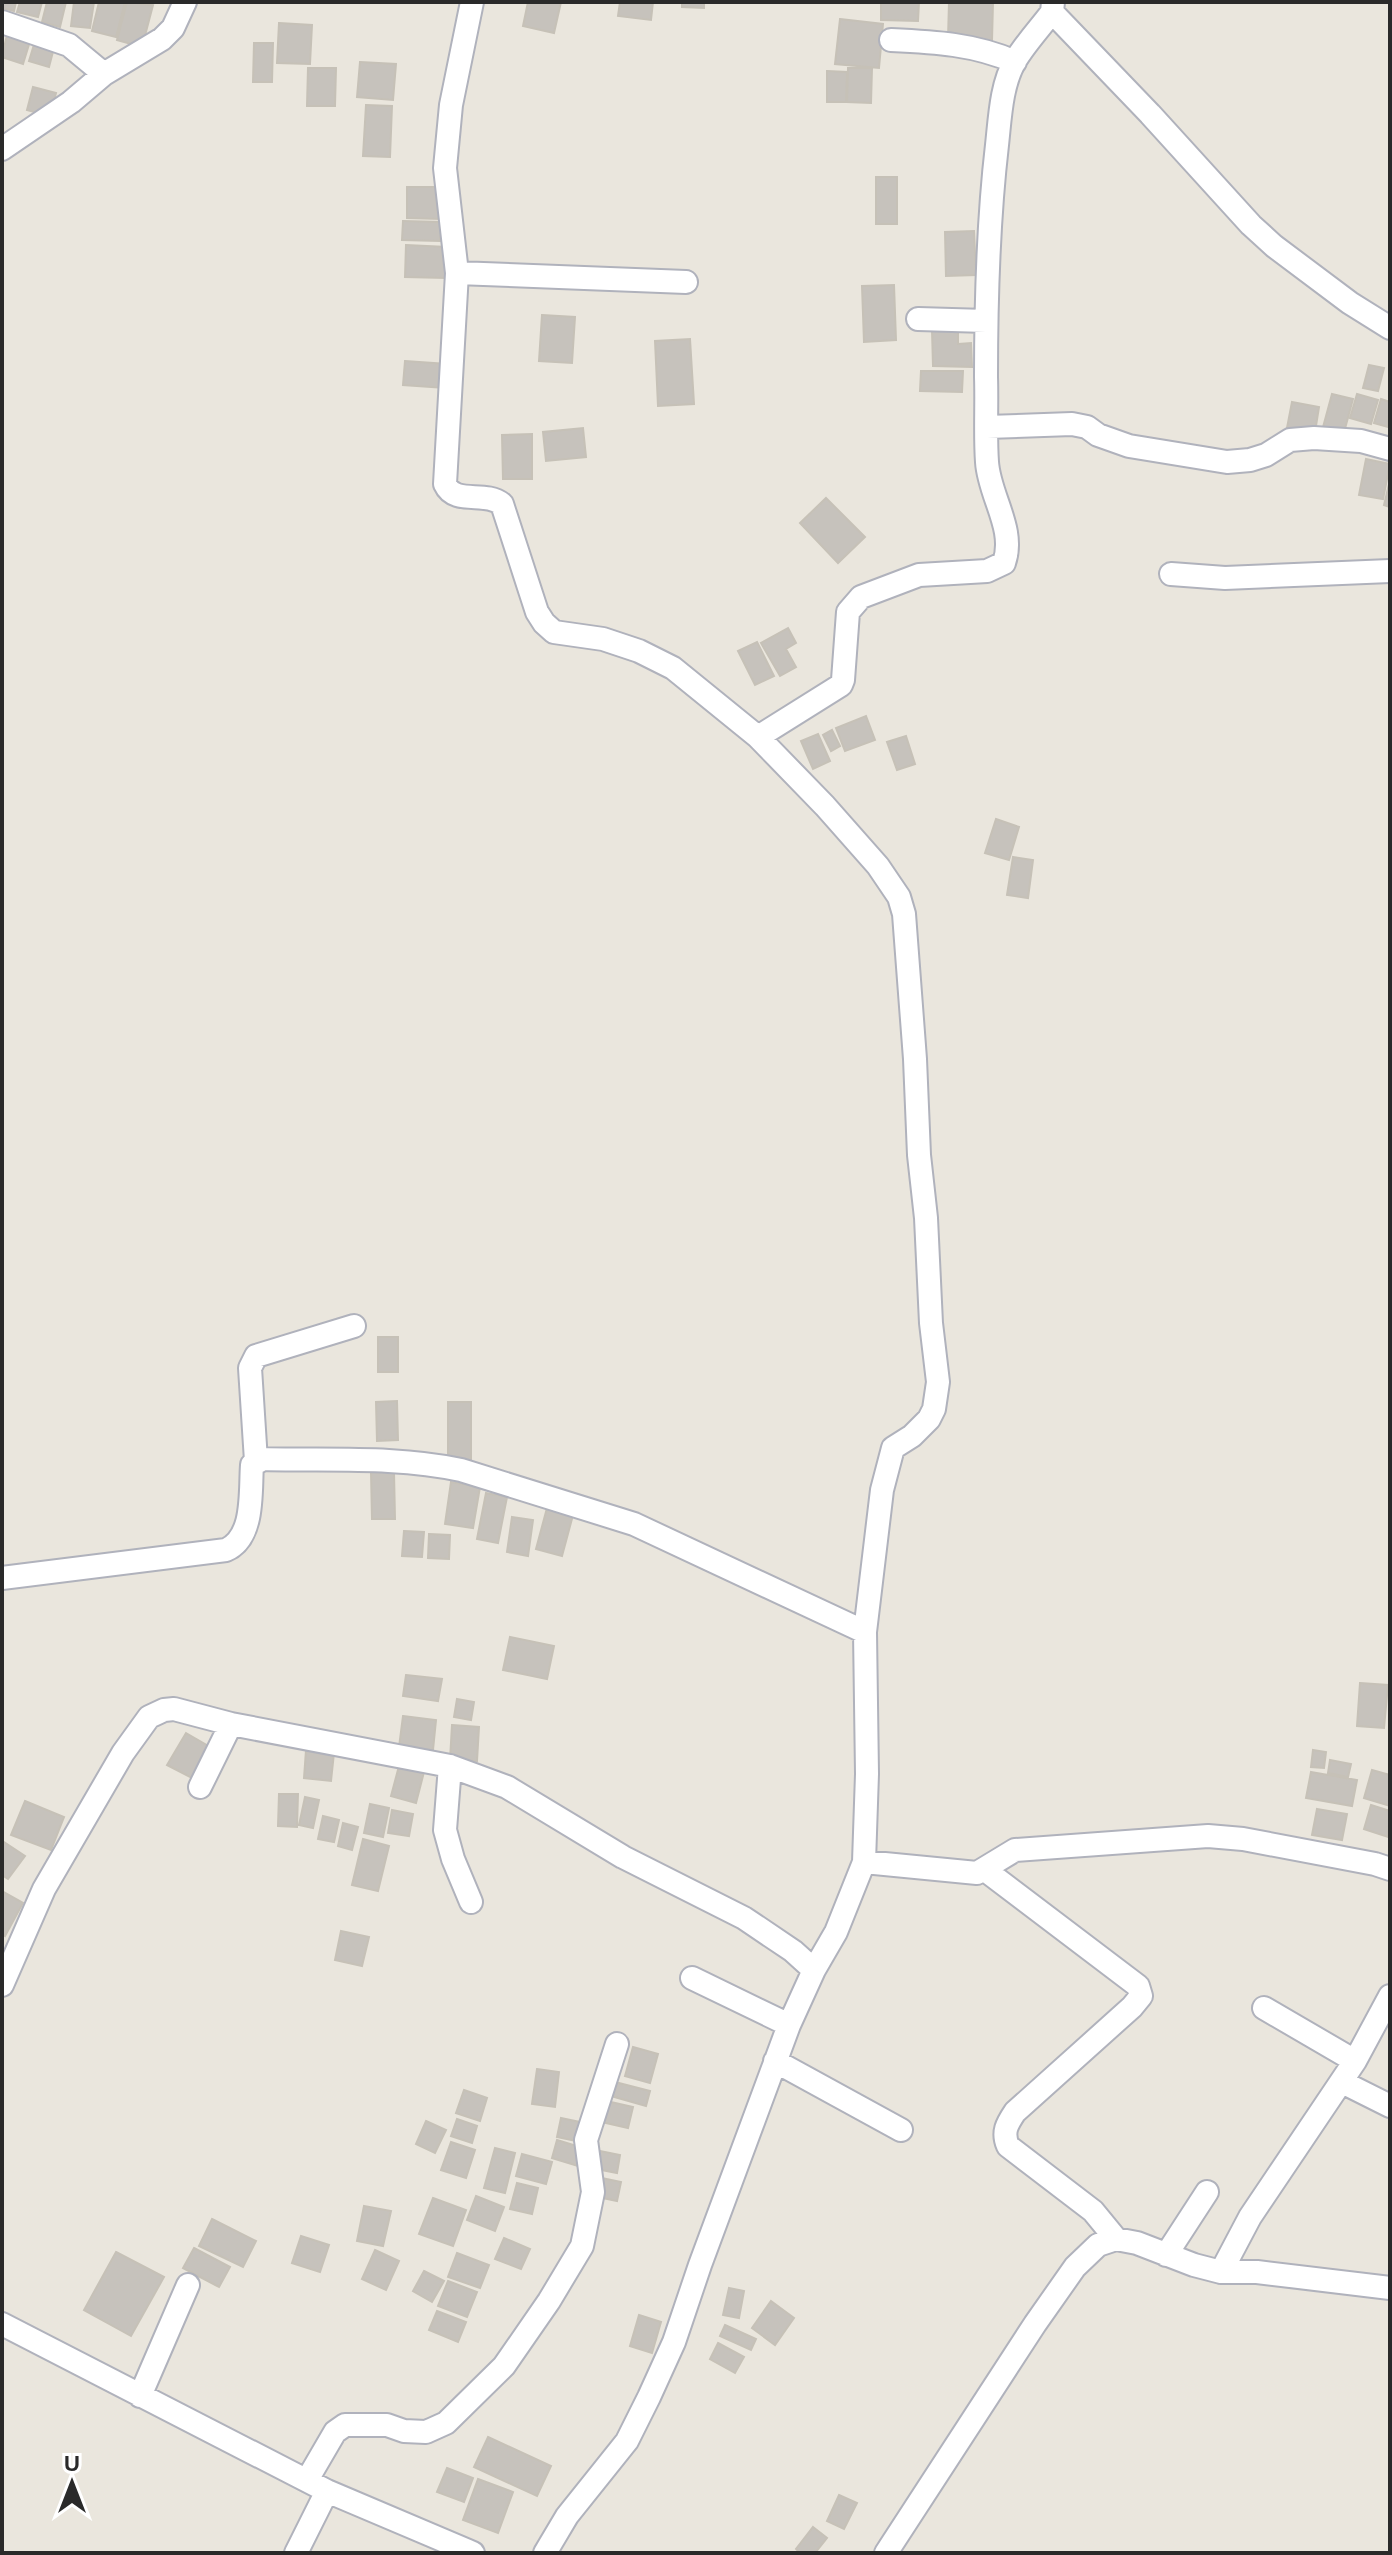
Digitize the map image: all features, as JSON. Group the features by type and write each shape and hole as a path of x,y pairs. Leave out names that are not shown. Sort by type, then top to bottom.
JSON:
{"street":[{"path":"2,149 71,102 104,74 162,39 173,28 185,2"},
{"path":"472,2 451,105 445,168 457,273 447,490 455,495 492,498 502,504 537,612 544,623 554,632 603,639 639,651 673,668 758,737 878,866 899,897 904,914 931,1323 938,1382 934,1409 929,1419 891,1452 882,1490 865,1632 867,1774 864,1862 836,1932 814,1970 789,2025 674,2342 644,2409 627,2441 567,2516 545,2553"},
{"path":"758,737 842,682 848,612 861,597 919,575 987,571 1004,563 1006,528 987,463 986,321 990,219 1004,98 1015,62 1052,7 1251,225 1350,303 1390,328"},
{"path":"2,22 69,45 104,74"},
{"path":"891,40 947,43 980,49 1015,62"},
{"path":"457,273 686,282"},
{"path":"918,319 986,321"},
{"path":"987,427 1072,424 1087,427 1098,435 1129,446 1227,462 1266,455 1290,440 1314,438 1361,441 1390,449"},
{"path":"1171,574 1225,578 1390,571"},
{"path":"256,1461 250,1368 256,1356 354,1326"},
{"path":"2,1578 215,1552 236,1545 247,1521 252,1465 256,1461 386,1460 461,1470 634,1524 865,1632"},
{"path":"2,1985 44,1889 123,1753 149,1717 174,1709 231,1724 450,1766 507,1787 623,1857 744,1918 793,1951 814,1970"},
{"path":"200,1787 231,1724"},
{"path":"450,1766 445,1830 471,1902"},
{"path":"864,1862 977,1873 1015,1850 1208,1836 1243,1839 1390,1869"},
{"path":"985,1870 1138,1986 1141,1996 1132,2007 1015,2112 1004,2137 1008,2146 1093,2211 1116,2239"},
{"path":"692,1978 789,2025"},
{"path":"1221,2272 1250,2217 1355,2061 1390,1996"},
{"path":"1264,2008 1355,2061"},
{"path":"307,2480 335,2432 345,2425 387,2425 404,2431 426,2432 446,2423 504,2366 582,2246 593,2192 586,2140 617,2044"},
{"path":"775,2061 901,2130"},
{"path":"1342,2082 1390,2106"},
{"path":"1166,2255 1207,2192"},
{"path":"886,2553 1020,2346 1075,2267 1098,2245 1116,2239 1137,2243 1221,2272 1286,2275 1390,2288"},
{"path":"140,2396 188,2285"},
{"path":"2,2324 327,2491 473,2553"},
{"path":"296,2553 327,2491"}],"building":[{"path":"2,2 16,2 14,11 2,8"},
{"path":"20,2 42,2 38,17 17,12"},
{"path":"47,2 66,2 60,27 42,22"},
{"path":"74,2 94,2 90,28 71,26"},
{"path":"99,2 125,2 116,37 92,31"},
{"path":"127,2 153,5 142,47 117,40"},
{"path":"528,2 561,2 554,33 523,26"},
{"path":"620,2 653,2 651,20 618,16"},
{"path":"682,2 704,2 704,8 682,7"},
{"path":"881,2 919,2 918,21 881,20"},
{"path":"949,2 993,2 992,41 948,39"},
{"path":"840,19 883,24 879,68 835,64"},
{"path":"279,23 312,25 310,64 277,63"},
{"path":"8,30 31,38 23,64 2,57"},
{"path":"36,38 55,44 49,67 29,61"},
{"path":"254,43 273,43 272,82 253,82"},
{"path":"360,62 396,64 393,100 357,97"},
{"path":"308,68 336,68 335,106 307,106"},
{"path":"848,68 872,68 871,103 847,102"},
{"path":"827,71 847,72 846,102 827,102"},
{"path":"33,87 56,93 50,116 27,110"},
{"path":"366,105 392,106 390,157 363,156"},
{"path":"876,177 897,177 897,224 876,224"},
{"path":"407,187 441,187 441,219 407,218"},
{"path":"403,221 441,222 440,241 402,240"},
{"path":"974,231 976,275 946,276 945,232"},
{"path":"406,245 447,247 446,278 405,277"},
{"path":"894,285 896,340 864,342 862,286"},
{"path":"542,315 575,317 572,363 539,361"},
{"path":"932,330 958,330 958,344 971,343 972,367 933,366"},
{"path":"690,339 694,404 658,406 655,341"},
{"path":"405,361 447,364 445,388 403,385"},
{"path":"1369,365 1384,368 1378,391 1363,388"},
{"path":"921,371 963,371 962,392 920,391"},
{"path":"1332,394 1353,399 1343,436 1322,431"},
{"path":"1357,394 1378,400 1371,424 1350,418"},
{"path":"1381,399 1390,402 1388,427 1374,423"},
{"path":"1292,402 1319,407 1315,432 1287,428"},
{"path":"583,428 586,457 546,461 543,432"},
{"path":"532,434 532,479 503,479 502,435"},
{"path":"1366,459 1390,464 1383,499 1359,495"},
{"path":"1390,480 1390,507 1384,505"},
{"path":"826,498 865,537 838,563 800,523"},
{"path":"788,628 796,643 786,649 796,667 780,676 761,643"},
{"path":"757,642 774,676 755,685 738,651"},
{"path":"866,716 875,740 845,751 836,728"},
{"path":"832,730 840,746 831,751 823,735"},
{"path":"818,734 830,761 813,769 801,741"},
{"path":"906,736 915,764 897,770 887,742"},
{"path":"996,819 1019,827 1009,860 985,853"},
{"path":"1013,857 1033,860 1028,898 1007,895"},
{"path":"378,1337 398,1337 398,1372 378,1372"},
{"path":"397,1401 398,1440 377,1441 376,1402"},
{"path":"448,1402 471,1402 471,1461 448,1461"},
{"path":"371,1472 394,1472 395,1519 372,1519"},
{"path":"451,1482 480,1487 473,1528 445,1524"},
{"path":"486,1493 507,1497 498,1543 477,1539"},
{"path":"547,1508 573,1515 562,1556 536,1549"},
{"path":"512,1517 533,1520 528,1556 507,1552"},
{"path":"404,1531 424,1532 422,1557 402,1556"},
{"path":"429,1534 450,1535 449,1559 428,1558"},
{"path":"510,1637 554,1646 547,1679 503,1670"},
{"path":"406,1675 442,1679 438,1701 403,1696"},
{"path":"1360,1683 1388,1685 1384,1728 1357,1726"},
{"path":"457,1699 474,1702 471,1720 454,1717"},
{"path":"403,1716 436,1720 433,1750 399,1747"},
{"path":"452,1725 479,1727 477,1761 450,1760"},
{"path":"186,1733 212,1748 194,1779 167,1765"},
{"path":"306,1750 334,1753 331,1781 304,1778"},
{"path":"1313,1750 1326,1752 1324,1768 1311,1767"},
{"path":"1330,1760 1351,1764 1348,1777 1328,1773"},
{"path":"399,1766 424,1772 416,1803 391,1796"},
{"path":"1372,1770 1390,1775 1390,1806 1364,1798"},
{"path":"1311,1772 1357,1780 1352,1806 1306,1798"},
{"path":"279,1794 298,1794 297,1827 278,1826"},
{"path":"305,1797 319,1800 313,1828 299,1825"},
{"path":"25,1801 64,1817 51,1850 11,1835"},
{"path":"370,1804 389,1808 383,1837 364,1833"},
{"path":"1371,1805 1390,1811 1388,1837 1364,1829"},
{"path":"1317,1809 1347,1814 1342,1840 1312,1835"},
{"path":"392,1810 413,1814 409,1836 388,1833"},
{"path":"323,1816 339,1820 334,1842 318,1839"},
{"path":"343,1823 358,1827 352,1850 338,1846"},
{"path":"363,1839 389,1846 378,1891 352,1885"},
{"path":"4,1842 25,1856 8,1879 2,1875"},
{"path":"2,1891 23,1903 5,1936 2,1934"},
{"path":"341,1931 369,1937 362,1966 335,1960"},
{"path":"633,2047 658,2054 650,2083 625,2076"},
{"path":"537,2069 559,2072 555,2107 532,2104"},
{"path":"615,2082 650,2091 646,2106 611,2096"},
{"path":"464,2090 487,2098 480,2121 456,2113"},
{"path":"602,2100 633,2107 628,2128 597,2121"},
{"path":"561,2118 585,2123 581,2142 557,2137"},
{"path":"457,2119 477,2126 472,2143 451,2136"},
{"path":"426,2121 446,2130 435,2153 416,2144"},
{"path":"557,2140 583,2148 578,2166 552,2158"},
{"path":"451,2142 475,2150 466,2178 441,2170"},
{"path":"495,2148 515,2153 505,2193 484,2188"},
{"path":"595,2150 620,2155 617,2173 591,2168"},
{"path":"522,2154 552,2162 546,2184 516,2176"},
{"path":"597,2177 621,2182 617,2201 593,2196"},
{"path":"517,2183 538,2188 532,2214 510,2209"},
{"path":"476,2196 504,2207 495,2231 467,2220"},
{"path":"433,2198 466,2210 453,2246 419,2234"},
{"path":"364,2206 391,2211 383,2246 357,2241"},
{"path":"212,2219 256,2241 243,2267 199,2246"},
{"path":"301,2236 329,2245 320,2272 292,2263"},
{"path":"504,2238 530,2249 521,2269 495,2259"},
{"path":"194,2248 230,2267 219,2287 183,2268"},
{"path":"375,2250 399,2261 386,2290 362,2279"},
{"path":"116,2252 164,2277 131,2336 84,2310"},
{"path":"457,2253 489,2265 480,2288 448,2277"},
{"path":"424,2271 444,2281 432,2302 413,2291"},
{"path":"448,2281 477,2292 467,2317 438,2306"},
{"path":"729,2288 744,2291 739,2318 723,2315"},
{"path":"771,2301 794,2318 775,2345 752,2328"},
{"path":"437,2311 466,2322 458,2342 429,2330"},
{"path":"639,2315 661,2322 652,2353 630,2346"},
{"path":"725,2325 756,2339 751,2350 720,2336"},
{"path":"718,2343 744,2357 735,2373 710,2359"},
{"path":"488,2437 551,2466 537,2496 474,2467"},
{"path":"447,2468 473,2478 464,2502 437,2492"},
{"path":"478,2479 513,2492 498,2533 463,2520"},
{"path":"839,2495 857,2503 844,2529 827,2521"},
{"path":"813,2527 827,2538 815,2553 800,2553 796,2549"}]}
